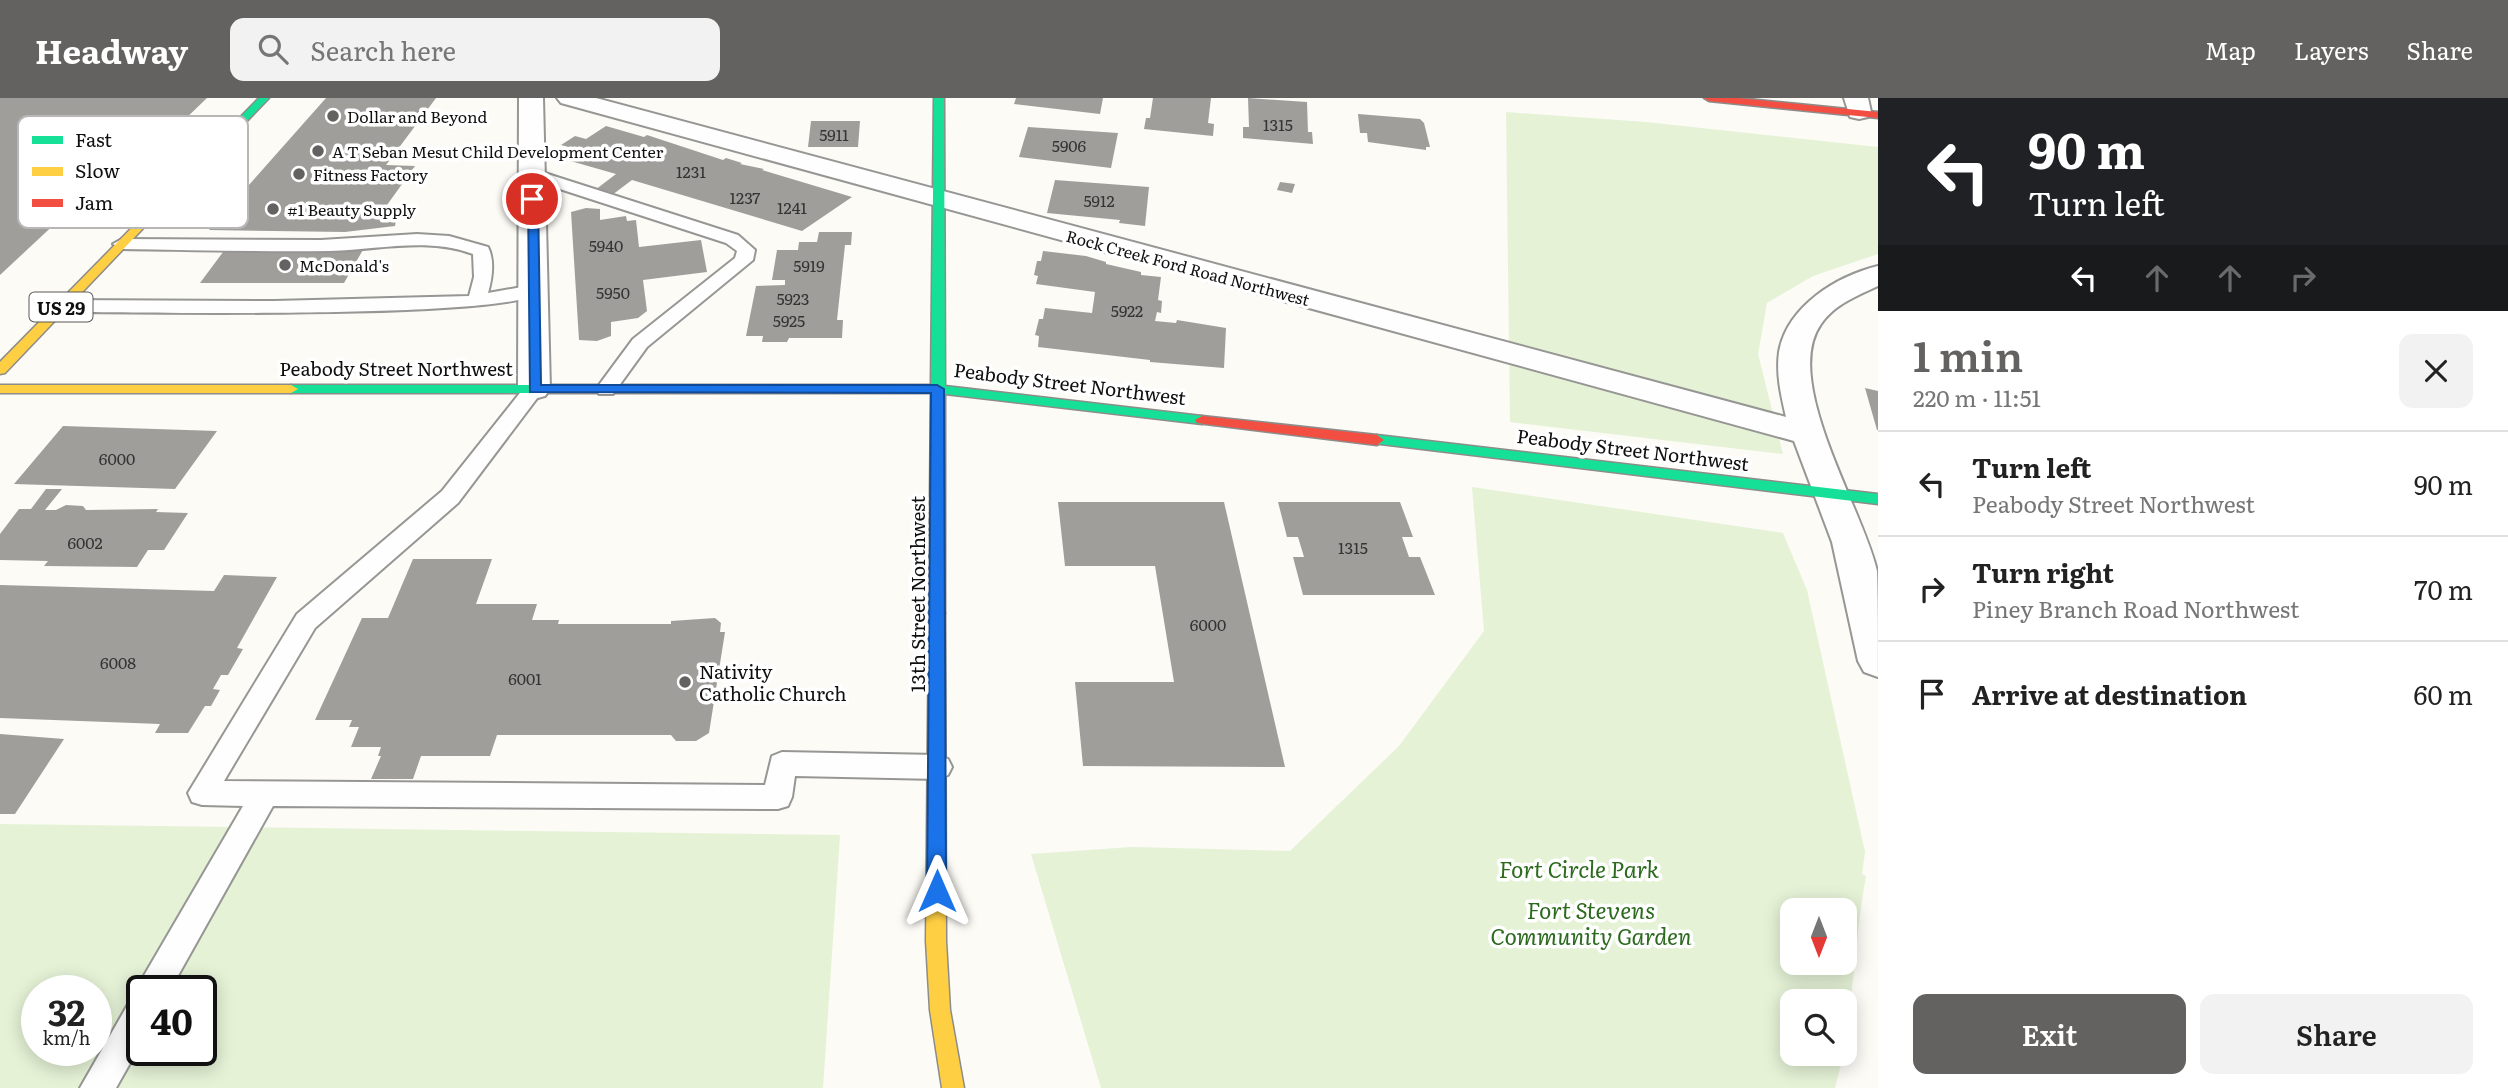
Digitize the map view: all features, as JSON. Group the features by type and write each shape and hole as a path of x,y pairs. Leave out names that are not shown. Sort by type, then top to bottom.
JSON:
{"main road":[{"name":"US 29","path":"246,116 264,98"},
{"name":"13th Street Northwest","path":"939,98 937,964 945,1051 953,1088"},
{"path":"1709,98 1868,109"},
{"name":"US 29","path":"0,370 138,228"},
{"name":"Peabody Street Northwest","path":"0,388 937,389 1878,499"}],"street":[{"path":"531,98 534,389"},
{"name":"Rock Creek Ford Road Northwest","path":"569,98 1808,435"},
{"path":"1878,275 1844,289 1823,303 1805,322 1795,345 1792,368 1794,391 1808,435 1833,494 1853,553 1878,661"}],"lane":[{"path":"532,174 732,239 747,250 744,260 640,343 606,389"},
{"path":"122,244 349,245 460,241 482,251 483,278 477,301"},
{"path":"62,306 274,307 477,301 533,291"},
{"path":"534,389 450,497 306,621 202,793 778,797 782,764 938,767"},
{"path":"162,975 266,792"},
{"path":"97,1088 126,1038"}],"green space":[{"path":"1506,112 1646,122 1878,147 1878,254 1813,276 1767,303 1758,354 1783,454 1510,422"},
{"name":"Fort Circle Park","path":"1472,487 1783,533 1807,590 1865,852 1862,874 1866,876 1857,947 1857,898 1780,898 1780,975 1854,975 1852,989 1780,989 1780,1066 1840,1066 1835,1088 1101,1088 1031,854 1132,847 1290,851 1399,746 1484,631"},
{"path":"0,824 840,835 823,1088 0,1088"}],"building":[{"path":"0,98 207,98 188,116 18,116 18,228 50,228 0,275"},
{"path":"326,98 436,98 386,165 415,166 382,212 398,210 395,226 345,232 209,230 248,228 248,186"},
{"path":"1016,98 1103,98 1100,114 1014,104"},
{"path":"1153,98 1211,98 1208,123 1214,124 1213,136 1144,129 1146,118 1150,118"},
{"path":"1248,98 1307,102 1308,132 1312,132 1313,144 1243,138 1243,127 1249,127"},
{"path":"1358,114 1420,119 1424,123 1430,147 1426,147 1426,150 1368,142 1367,133 1360,133"},
{"path":"811,121 860,121 858,147 808,147"},
{"path":"606,126 644,137 647,135 852,197 802,231 632,180 612,195 595,190 616,174 567,160 576,154 567,151 572,148 561,145 575,136 586,139"},
{"path":"1028,127 1118,133 1111,168 1019,157"},
{"path":"1055,180 1149,187 1145,226 1119,223 1120,220 1047,213"},
{"path":"1280,182 1295,184 1292,193 1277,190"},
{"path":"586,208 600,209 600,220 626,216 627,221 636,220 639,247 701,240 707,272 643,280 647,311 638,318 611,322 611,336 597,341 579,340 571,212"},
{"path":"819,232 852,232 851,245 845,245 837,320 843,320 842,338 789,338 787,342 762,342 763,336 746,336 756,286 785,285 785,280 772,280 777,250 798,250 799,242 817,242"},
{"path":"226,248 364,248 344,283 200,283"},
{"path":"1043,251 1086,256 1141,272 1141,275 1161,277 1158,300 1162,301 1161,313 1157,312 1155,321 1176,323 1177,320 1226,328 1224,368 1150,362 1038,347 1039,336 1035,335 1045,308 1092,313 1095,292 1036,284 1038,276 1034,275 1037,261 1041,261"},
{"path":"1865,388 1878,391 1878,430 1877,430"},
{"path":"63,426 217,431 175,489 14,484"},
{"path":"46,489 62,489 45,510 56,510 66,505 83,506 86,510 158,509 156,512 188,513 164,550 148,550 137,567 44,566 48,561 0,560 0,534 19,509 31,509"},
{"path":"1058,502 1224,502 1285,767 1083,766 1075,682 1174,682 1155,566 1065,566"},
{"path":"1278,502 1400,502 1413,537 1402,537 1409,557 1420,557 1435,595 1303,595 1293,557 1304,557 1298,537 1287,537"},
{"path":"413,559 492,559 476,604 537,604 532,620 559,620 558,624 671,624 671,621 715,618 721,623 720,632 725,632 709,733 696,741 676,741 671,735 497,735 490,756 421,756 413,779 371,779 381,756 378,756 381,747 351,747 359,727 349,727 352,720 315,720 362,618 388,618"},
{"path":"224,575 277,577 237,648 243,649 228,675 221,675 213,689 220,690 211,706 205,706 188,733 155,733 160,724 0,718 0,585 214,591"},
{"path":"0,734 64,739 15,814 0,814"}],"traffic: fast":[{"path":"247,116 264,98"},
{"path":"937,613 939,98"},
{"path":"291,389 938,389 1202,420"},
{"path":"1377,440 1878,499"}],"traffic: slow":[{"path":"0,370 138,228"},
{"path":"0,389 291,389"},
{"path":"937,613 936,941 940,1010 953,1088"}],"traffic: jam":[{"path":"1709,98 1878,115"},
{"path":"1202,420 1377,440"}],"place":[{"name":"Dollar and Beyond","path":"333,116"},
{"name":"A T Seban Mesut Child Development Center","path":"318,151"},
{"name":"Fitness Factory","path":"299,174"},
{"name":"#1 Beauty Supply","path":"273,209"},
{"name":"McDonald's","path":"285,265"},
{"name":"Nativity Catholic Church","path":"685,682"}],"route":[{"path":"532,199 534,389 937,389 937,891"}],"park label":[{"name":"Fort Stevens Community Garden","path":"1591,922"}]}
